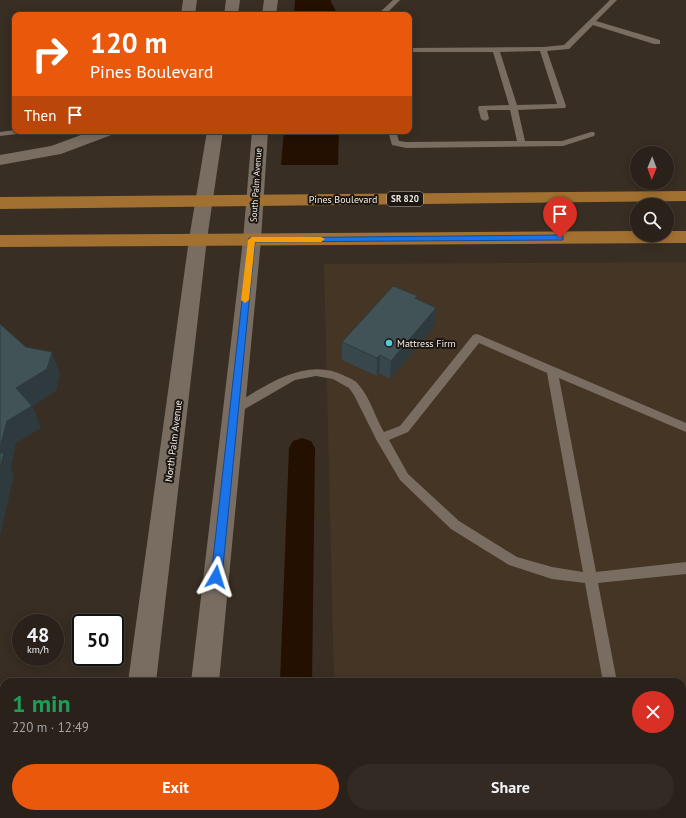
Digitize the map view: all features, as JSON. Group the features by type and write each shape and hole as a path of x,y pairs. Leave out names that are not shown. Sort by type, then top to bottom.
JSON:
{"highway":[{"name":"Pines Boulevard","path":"0,203 686,196"},
{"path":"0,241 686,237"}],"main road":[{"path":"188,12 190,0"},
{"path":"232,12 233,0"},
{"path":"269,12 271,0"},
{"path":"0,160 55,150 100,134"},
{"path":"204,200 215,134"},
{"name":"South Palm Avenue","path":"252,240 260,134"},
{"name":"North Palm Avenue","path":"143,678 204,200"},
{"path":"205,678 252,240"}],"lane":[{"path":"384,12 397,0"},
{"path":"412,50 566,47 614,0"},
{"path":"591,22 657,42"},
{"path":"485,119 482,108 513,106 562,106 543,48"},
{"path":"496,49 513,106 522,144"},
{"path":"0,134 12,133"},
{"path":"393,134 395,143 406,145 489,140 522,144 563,143 591,134"},
{"path":"381,438 404,429 477,338 686,428"},
{"path":"552,370 589,578 609,678"},
{"path":"234,410 292,377 316,372 328,374 345,380 359,393 381,438 404,477 455,525 513,561 552,573 589,578 686,568"}],"shaded area":[{"path":"295,0 331,0 336,12 294,12"},
{"path":"284,134 339,134 338,165 281,165"},
{"path":"686,262 686,678 334,678 324,264"}],"building":[{"path":"393,286 418,296 415,298 436,308 391,361 380,355 377,358 342,342"},
{"path":"0,324 26,347 52,352 47,369 16,388 32,406 7,421 0,448"},
{"path":"0,453 4,453 0,469"}],"waterway":[{"path":"296,678 302,448"}],"slow traffic":[{"path":"245,300 252,240 321,239"}],"place":[{"name":"Mattress Firm","path":"389,343"}],"route":[{"path":"216,577 252,240 560,238"}]}
